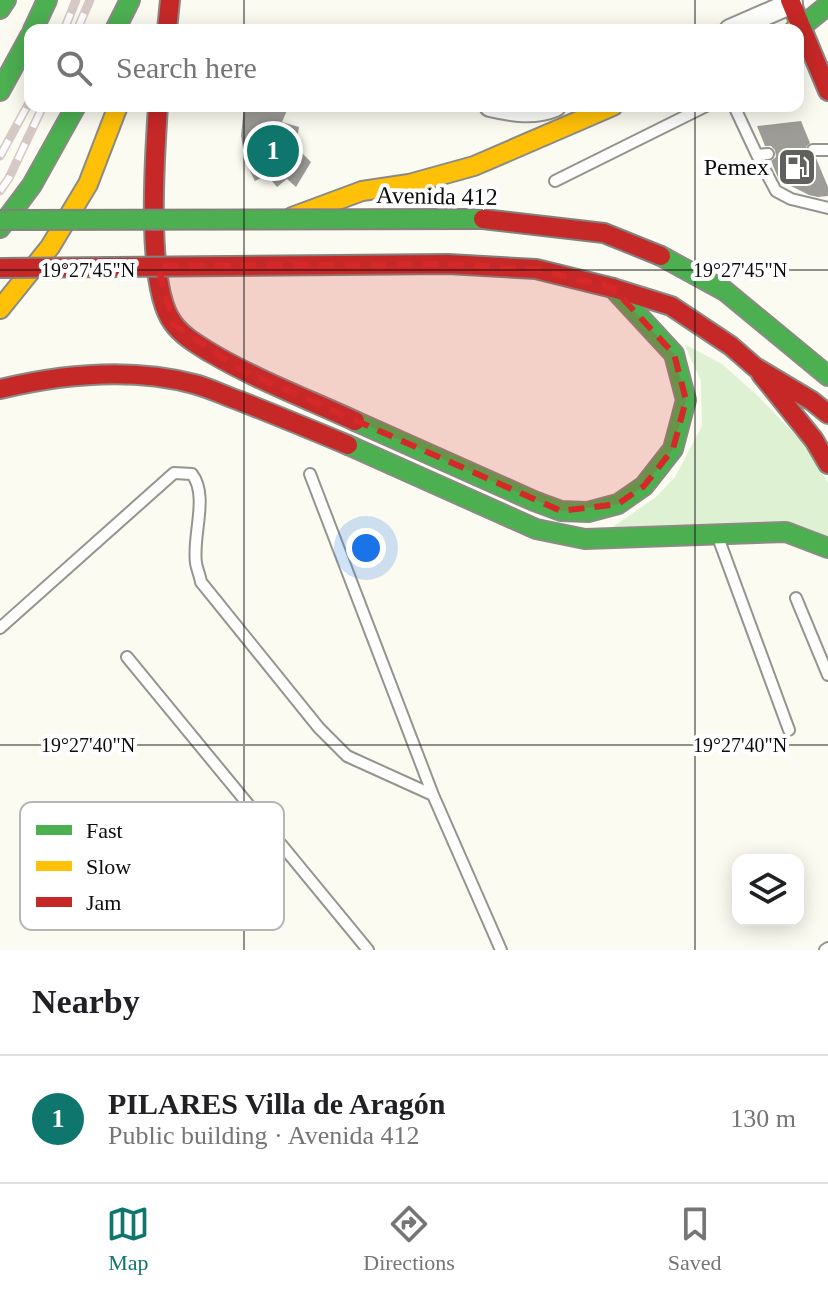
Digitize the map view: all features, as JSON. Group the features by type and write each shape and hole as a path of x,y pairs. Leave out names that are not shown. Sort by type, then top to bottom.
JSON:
{"main road":[{"path":"0,9 6,0"},
{"path":"36,24 47,0"},
{"path":"118,24 130,0"},
{"path":"137,24 140,0"},
{"path":"168,24 170,0"},
{"path":"791,2 797,24"},
{"path":"803,24 828,5"},
{"path":"0,91 24,47"},
{"path":"813,51 828,91"},
{"path":"0,228 32,185 73,112"},
{"path":"0,309 50,247 88,184 116,112"},
{"path":"158,112 153,229 161,298 173,324 239,369 561,511 588,512 618,504 644,486 673,449 686,400 674,354 613,288"},
{"path":"290,218 362,191 409,184 474,166 599,112"},
{"name":"Avenida 412","path":"0,220 493,219 604,233 661,256 725,291 828,376"},
{"path":"0,268 448,264 536,269 671,306 731,346 755,367 814,440 828,464"},
{"path":"755,367 828,414"},
{"path":"0,389 38,380 83,375 136,374 195,384 306,427 536,529 585,539 786,532 828,548"}],"street":[{"path":"743,24 791,2"}],"lane":[{"path":"555,181 694,112"},
{"path":"738,112 763,154 776,191 791,199 828,208"},
{"path":"813,150 828,150"},
{"path":"0,628 174,473 192,474 198,482 196,562 201,582 319,728 347,756 433,795"},
{"path":"310,474 433,795 501,950"},
{"path":"716,535 789,730"},
{"path":"796,598 828,675"},
{"path":"127,657 246,802"},
{"path":"284,848 368,950"}],"highlighted area":[{"path":"448,264 536,269 613,288 674,354 686,400 673,449 644,486 618,504 561,511 239,369 173,324 158,266"}],"green space":[{"path":"684,344 722,364 807,447 828,483 828,538 613,527 656,497 675,477 702,426 701,381"}],"building":[{"path":"243,112 286,112 282,122 299,127 297,140 302,153 311,162 296,187 287,179 277,187 267,175 255,181 245,161 241,136"},
{"name":"Pemex","path":"801,121 810,143 806,153 816,158 828,187 828,196 809,195 779,180 771,161 776,157 775,150 765,146 757,126"}],"railway":[{"path":"66,24 76,0"},
{"path":"80,24 90,0"},
{"path":"0,156 24,112"},
{"path":"0,191 40,112"}],"traffic: fast":[{"path":"0,9 6,0"},
{"path":"36,24 47,0"},
{"path":"118,24 130,0"},
{"path":"804,25 828,5"},
{"path":"0,91 24,47"},
{"path":"0,228 32,185 73,112"},
{"path":"0,220 483,219"},
{"path":"661,256 725,291 828,376"},
{"path":"355,421 561,511 588,512 618,504 644,486 673,449 686,400 674,354 613,288"},
{"path":"348,445 536,529 585,539 786,532 828,548"}],"traffic: slow":[{"path":"0,309 50,247 88,184 116,112"},
{"path":"292,217 362,191 409,184 474,166 599,112"}],"traffic: jam":[{"path":"168,24 170,0"},
{"path":"790,0 800,24"},
{"path":"804,34 828,91"},
{"path":"158,112 155,251 158,281 164,305 173,323 190,340 228,363 355,421"},
{"path":"483,219 604,233 661,256"},
{"path":"0,268 448,264 536,269 613,288"},
{"path":"613,288 671,306 731,346 755,367 828,414"},
{"path":"0,389 97,374 170,379 206,388 348,445"},
{"path":"761,374 814,440 828,464"}],"place":[{"name":"PILARES Villa de Aragón","path":"273,151"},
{"name":"Pemex","path":"797,167"}]}
